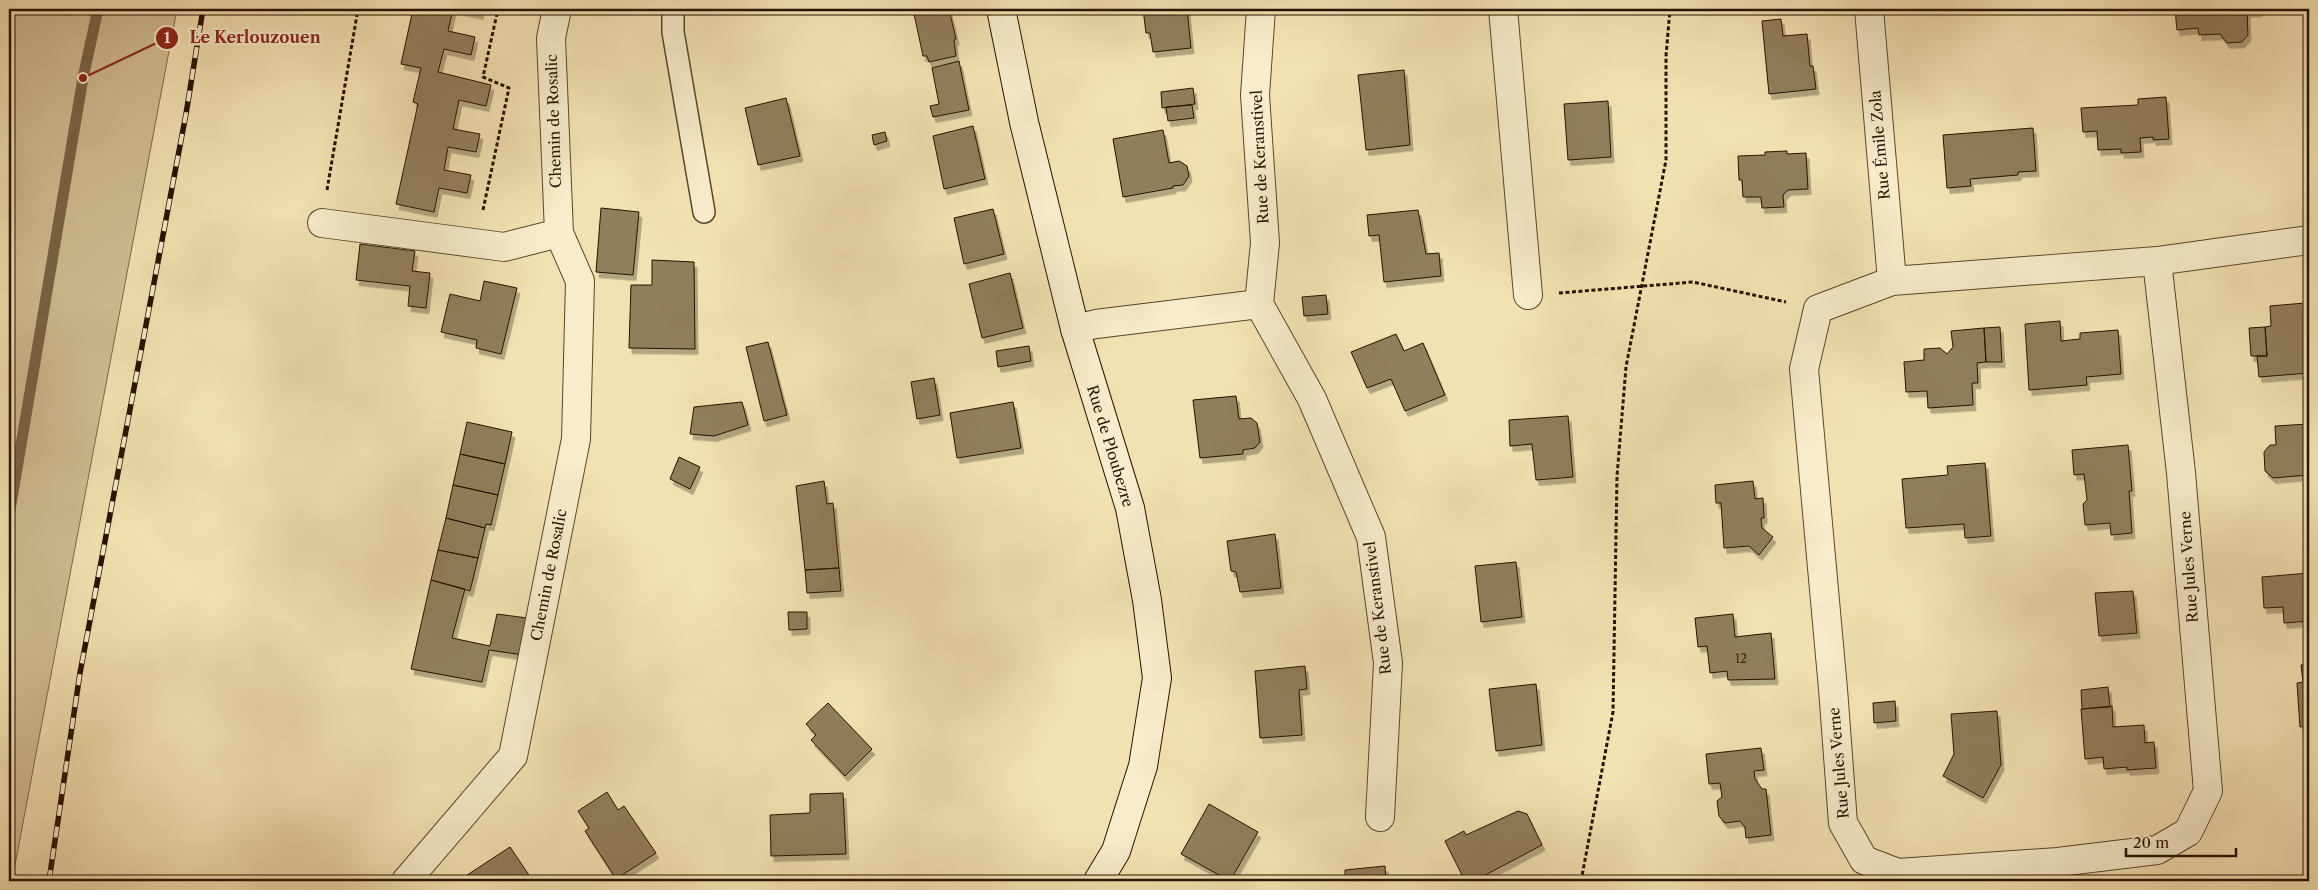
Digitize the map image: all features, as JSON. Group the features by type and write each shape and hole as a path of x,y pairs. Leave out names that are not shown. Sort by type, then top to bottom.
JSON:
{"street":[{"name":"Chemin de Rosalic","path":"406,881 513,756 576,439 580,281 558,233 552,38 557,9"},
{"name":"Rue de Ploubezre","path":"1001,9 1024,122 1075,329 1130,508 1147,600 1157,678 1144,766 1116,851 1098,881"},
{"name":"Rue de Keranstivel","path":"1262,9 1255,95 1265,243 1259,304 1312,399 1371,537 1388,663 1380,817"},
{"path":"1503,9 1528,295"},
{"name":"Rue Émile Zola","path":"1869,9 1892,282"},
{"path":"322,223 504,247 558,233"},
{"path":"1818,309 1892,282 2157,261 2309,240"},
{"name":"Rue Jules Verne","path":"1818,309 1804,369 1843,823 1864,860 1898,873 2058,862 2157,850 2188,832 2208,791 2182,473 2157,261"},
{"path":"1075,329 1096,324 1259,304"}],"lane":[{"path":"673,9 673,32 704,212"}],"path":[{"path":"322,223 358,9"},
{"path":"476,243 508,88 483,77 498,9"},
{"path":"1581,881 1612,712 1617,476 1626,367 1666,160 1666,56 1670,9"},
{"path":"1528,295 1693,282 1818,309"}],"shaded area":[{"path":"9,9 177,9 12,881 9,881"}],"building":[{"path":"413,9 453,9 448,31 475,37 471,55 444,49 438,72 491,85 486,106 459,100 453,129 480,134 476,152 448,147 444,170 471,175 467,193 439,188 434,212 396,204 418,104 413,102 421,68 401,64"},
{"path":"458,9 481,9 480,14"},
{"path":"913,9 949,9 956,39 954,40 956,56 929,62 927,56 923,56"},
{"path":"1143,9 1187,9 1191,48 1153,52 1150,33 1146,33"},
{"path":"2175,9 2259,9 2259,11 2247,12 2248,35 2242,42 2227,43 2220,34 2199,35 2198,28 2177,30"},
{"path":"1781,19 1783,36 1807,34 1810,66 1813,66 1816,89 1769,94 1762,21"},
{"path":"959,61 969,110 933,117 930,106 939,104 932,68"},
{"path":"1404,70 1410,145 1366,150 1358,75"},
{"path":"1193,88 1195,104 1162,108 1161,92"},
{"path":"2166,97 2169,139 2153,140 2153,137 2140,138 2141,152 2121,153 2121,149 2098,150 2097,131 2083,132 2081,108 2138,105 2138,99"},
{"path":"786,98 800,156 758,165 745,108"},
{"path":"1608,101 1611,157 1568,160 1564,104"},
{"path":"1192,105 1194,118 1168,121 1166,107"},
{"path":"973,126 985,179 944,189 933,136"},
{"path":"2033,128 2036,171 2018,172 2018,175 1970,179 1971,186 1947,188 1943,135"},
{"path":"1163,130 1169,163 1179,161 1187,166 1189,176 1183,185 1123,197 1113,139"},
{"path":"885,132 887,141 874,145 872,135"},
{"path":"1787,151 1787,154 1806,153 1808,189 1788,190 1783,195 1784,207 1762,208 1761,197 1743,197 1742,180 1739,180 1738,156 1765,155 1765,152"},
{"path":"601,208 639,212 633,275 596,272"},
{"path":"993,209 1004,254 964,264 954,218"},
{"path":"1418,210 1426,254 1439,253 1441,276 1384,282 1379,235 1369,236 1367,215"},
{"path":"360,244 415,251 412,271 430,273 426,308 408,306 410,286 356,280"},
{"path":"652,260 694,262 695,349 629,348 631,285 652,285"},
{"path":"1010,273 1023,328 982,338 969,284"},
{"path":"484,281 517,288 501,354 476,348 477,340 441,332 450,294 480,301"},
{"path":"1326,295 1328,314 1304,316 1302,297"},
{"path":"2305,303 2309,373 2259,377 2257,356 2267,356 2265,327 2271,326 2270,306"},
{"path":"2060,321 2061,341 2080,339 2080,333 2118,330 2121,374 2086,377 2087,385 2029,390 2025,324"},
{"path":"2000,327 2002,362 1986,362 1984,328"},
{"path":"2265,327 2267,356 2251,356 2249,328"},
{"path":"1984,328 1986,362 1977,363 1978,383 1972,383 1973,405 1928,408 1927,391 1906,392 1904,362 1924,360 1924,349 1940,348 1947,354 1953,347 1951,331"},
{"path":"1396,334 1404,351 1423,343 1445,395 1405,411 1391,379 1367,388 1351,352"},
{"path":"768,342 787,415 764,421 746,347"},
{"path":"1029,346 1031,361 998,367 996,351"},
{"path":"934,378 940,415 917,419 911,382"},
{"path":"1236,396 1239,419 1251,418 1257,423 1260,442 1255,448 1243,450 1243,454 1200,458 1193,400"},
{"path":"742,402 748,425 714,436 690,434 694,407"},
{"path":"1013,402 1021,448 957,458 950,413"},
{"path":"1568,416 1573,477 1536,480 1532,444 1510,446 1509,420"},
{"path":"467,422 512,432 505,464 460,454"},
{"path":"2309,424 2309,492 2308,475 2273,478 2265,471 2264,452 2270,445 2276,445 2275,426"},
{"path":"2128,445 2132,491 2129,491 2132,533 2111,535 2110,523 2085,525 2083,504 2087,500 2084,474 2074,475 2072,450"},
{"path":"460,454 505,464 498,495 453,485"},
{"path":"679,457 700,467 690,489 670,479"},
{"path":"1985,463 1991,536 1965,538 1964,524 1906,528 1902,479 1948,475 1947,466"},
{"path":"824,481 827,504 833,503 839,568 805,570 796,486"},
{"path":"1753,481 1755,499 1763,498 1764,518 1761,518 1762,528 1773,537 1759,555 1749,546 1724,548 1721,503 1716,503 1715,485"},
{"path":"453,485 498,495 491,525 486,524 485,528 446,518"},
{"path":"446,518 485,528 478,558 438,550"},
{"path":"1275,534 1281,588 1240,592 1236,572 1231,571 1227,541"},
{"path":"438,550 478,558 470,591 431,580"},
{"path":"1516,562 1522,617 1481,622 1475,566"},
{"path":"839,568 841,591 807,593 805,570"},
{"path":"2309,573 2309,621 2284,623 2283,607 2264,608 2262,577"},
{"path":"431,580 465,589 452,638 490,646 497,614 527,618 523,655 489,650 482,682 411,669"},
{"path":"2133,591 2137,633 2099,636 2095,593"},
{"path":"788,612 807,612 807,629 789,630"},
{"path":"1733,614 1735,637 1771,633 1775,679 1728,680 1727,671 1710,673 1707,646 1698,647 1695,618"},
{"path":"2309,664 2309,726 2300,727 2297,683 2303,682 2301,665"},
{"path":"1305,666 1307,689 1299,690 1302,735 1260,738 1255,671"},
{"path":"1536,684 1542,745 1496,751 1489,689"},
{"path":"2108,687 2110,707 2082,709 2081,690"},
{"path":"1895,701 1896,721 1874,723 1873,703"},
{"path":"828,703 872,749 845,776 811,740 816,735 806,724"},
{"path":"2112,706 2113,727 2144,725 2145,743 2154,742 2156,768 2127,770 2127,767 2104,769 2103,757 2085,759 2081,709"},
{"path":"1997,711 2001,765 1983,798 1943,776 1954,754 1951,714"},
{"path":"1761,748 1764,770 1754,771 1755,779 1762,789 1766,789 1771,835 1746,838 1745,827 1740,821 1725,823 1719,816 1717,801 1722,797 1720,783 1709,784 1706,754"},
{"path":"607,792 618,810 624,806 656,853 616,879 585,831 589,828 578,811"},
{"path":"843,793 846,854 771,856 770,815 810,813 810,794"},
{"path":"1209,804 1258,832 1230,881 1181,854"},
{"path":"1518,811 1527,814 1542,845 1474,881 1465,881 1445,841 1464,831 1466,835"},
{"path":"510,847 533,881 458,881"},
{"path":"1385,866 1386,881 1345,881 1345,870"}],"waterway":[{"path":"9,516 83,78 98,9"}],"railway":[{"path":"49,881 80,673 186,114 203,9"}],"place":[{"name":"Le Kerlouzouen","path":"83,78"}]}
